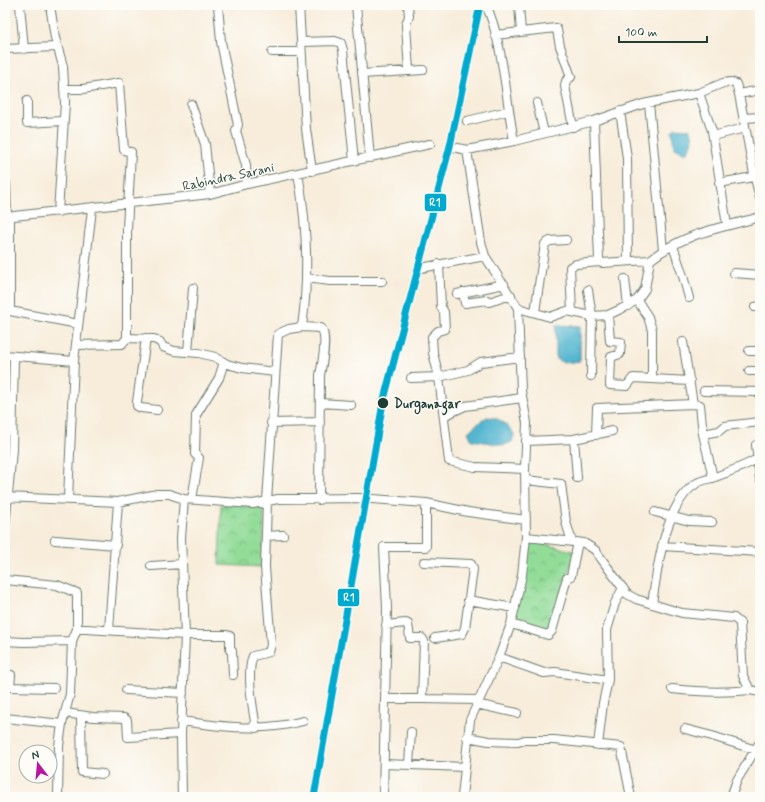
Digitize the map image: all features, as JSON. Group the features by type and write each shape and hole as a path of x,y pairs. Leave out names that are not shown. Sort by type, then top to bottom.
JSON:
{"street":[{"path":"20,5 24,49"},
{"path":"50,5 57,47 62,66 65,103 58,212"},
{"path":"218,5 221,42 238,125 236,131 246,165 247,184"},
{"path":"299,5 306,129 312,171"},
{"path":"356,5 370,158"},
{"path":"408,5 409,16 406,25 409,71"},
{"path":"486,5 491,17 495,35 514,141"},
{"path":"519,5 521,32"},
{"path":"495,35 556,28 560,46 571,77 566,81 565,86 573,127"},
{"path":"302,42 335,41 341,43 343,50 354,161"},
{"path":"5,49 57,47"},
{"path":"272,52 302,52"},
{"path":"362,74 423,70"},
{"path":"64,89 83,89 119,82 124,150 131,152 127,338 122,344 76,345"},
{"path":"453,147 467,150 514,141 594,122 620,111 649,103 699,93 722,83 731,82 736,84 739,94 745,128 757,176 760,198"},
{"path":"739,94 760,90"},
{"path":"699,93 713,136 719,183 727,225"},
{"path":"27,101 27,123 63,121"},
{"path":"537,103 544,133"},
{"path":"649,103 663,250"},
{"path":"191,104 205,144 210,194"},
{"path":"467,121 508,111"},
{"path":"620,111 627,158 628,261"},
{"path":"744,118 760,117"},
{"path":"594,122 600,262"},
{"path":"713,136 745,128"},
{"name":"Rabindra Sarani","path":"7,217 210,194 247,184 430,144"},
{"path":"462,797 467,736 470,720 499,657 511,624 522,575 526,537 525,469 527,423 522,398 518,308 485,256 481,242 467,150"},
{"path":"298,173 305,218 306,278 302,327"},
{"path":"719,183 757,176"},
{"path":"5,183 7,191 7,217 11,243 9,287 10,311 78,324"},
{"path":"68,499 74,361 92,208"},
{"path":"572,312 570,268 576,264 650,260 663,250 673,246 689,236 760,217"},
{"path":"535,312 545,244 550,241 566,240"},
{"path":"673,246 689,298"},
{"path":"421,268 485,256"},
{"path":"518,308 550,317 567,311 592,316 608,315 637,300 645,289 650,260"},
{"path":"439,264 445,329 438,331 432,337 433,353 439,377 449,461 475,468 525,469"},
{"path":"734,272 760,275"},
{"path":"306,278 346,282 382,281"},
{"path":"625,279 628,306"},
{"path":"504,284 460,293 465,303 487,300 489,302 511,295"},
{"path":"182,352 193,288"},
{"path":"588,290 592,316 591,376"},
{"path":"637,300 648,317 652,330 652,379"},
{"path":"608,315 610,341 621,342 620,354 611,357 610,385 627,386 633,378 690,381"},
{"path":"256,728 250,672 251,660 253,656 257,654 269,652 271,645 265,567 267,501 278,334 289,329 302,327 321,328 324,331 323,360 320,375 319,500"},
{"path":"127,338 146,338 160,342 163,347 182,352 215,356 224,362 242,368 275,372"},
{"path":"146,338 137,402 138,406 141,408 157,410"},
{"path":"683,342 693,404"},
{"path":"749,351 760,351"},
{"path":"5,528 6,497 12,450 9,356 74,361"},
{"path":"411,378 439,377 468,370 482,362 520,357"},
{"path":"182,797 181,721 185,635 181,538 188,499 198,458 195,454 196,415 219,378 224,362"},
{"path":"749,371 760,371"},
{"path":"704,392 760,392"},
{"path":"444,416 465,406 522,398"},
{"path":"320,403 351,405"},
{"path":"596,435 597,408 693,404 700,405 703,434 713,478"},
{"path":"272,423 320,422"},
{"path":"703,434 719,431 725,426 760,422"},
{"path":"526,441 574,438 612,431"},
{"path":"574,438 577,478"},
{"path":"760,444 756,445 760,479"},
{"path":"652,604 662,546 672,516 687,492 697,483 736,470 757,459"},
{"path":"511,624 548,635 552,631 567,578 571,576 575,542 566,522 561,484 526,480"},
{"path":"6,497 118,502 157,494 169,494 188,499 253,504 278,499 319,500 359,498 426,503 468,512 526,520"},
{"path":"110,630 118,502"},
{"path":"383,797 386,698 384,547 426,547 426,503"},
{"path":"655,512 689,520 712,522"},
{"path":"266,536 284,535"},
{"path":"526,537 584,543 595,550 627,594 636,600 682,613 734,618 740,623 743,676 750,690"},
{"path":"55,540 116,545"},
{"path":"662,546 760,552"},
{"path":"424,562 470,564 473,569 465,628 462,634 435,638"},
{"path":"151,566 182,564"},
{"path":"5,580 57,585 77,593 77,629 72,641 70,694 62,724 58,772 58,797"},
{"path":"598,745 603,703 608,680 607,630 615,603 623,588"},
{"path":"468,600 515,608"},
{"path":"386,625 406,623 408,624 410,638 422,638 424,641 422,699"},
{"path":"77,629 230,636 233,675"},
{"path":"5,641 72,641"},
{"path":"499,657 544,673 555,672 608,680"},
{"path":"5,674 11,675 10,687 54,688"},
{"path":"672,689 702,692 750,690 760,692"},
{"path":"126,690 182,693"},
{"path":"386,698 477,702 517,713"},
{"path":"65,713 81,716 124,718 127,720 128,737 181,734"},
{"path":"81,716 82,772 102,774"},
{"path":"5,718 62,724"},
{"path":"181,721 216,726 256,728 286,726 303,721"},
{"path":"685,729 756,750"},
{"path":"409,766 411,732"},
{"path":"467,736 489,741 518,742 525,740 554,740 621,747 631,797"},
{"path":"731,797 737,780 760,742"},
{"path":"384,764 465,767"}],"green space":[{"path":"221,505 264,505 263,567 219,565"},
{"path":"531,540 575,552 548,632 514,623"}],"water":[{"path":"675,128 690,129 692,133 693,139 690,148 685,154 674,147 672,131"},
{"path":"556,325 580,326 580,361 564,363 556,359"},
{"path":"487,417 500,420 506,424 514,434 512,442 504,445 472,440 468,432"}],"transit line":[{"name":"R1","path":"314,797 383,403 450,146 480,5"}],"place":[{"name":"Durganagar","path":"383,403"}]}
